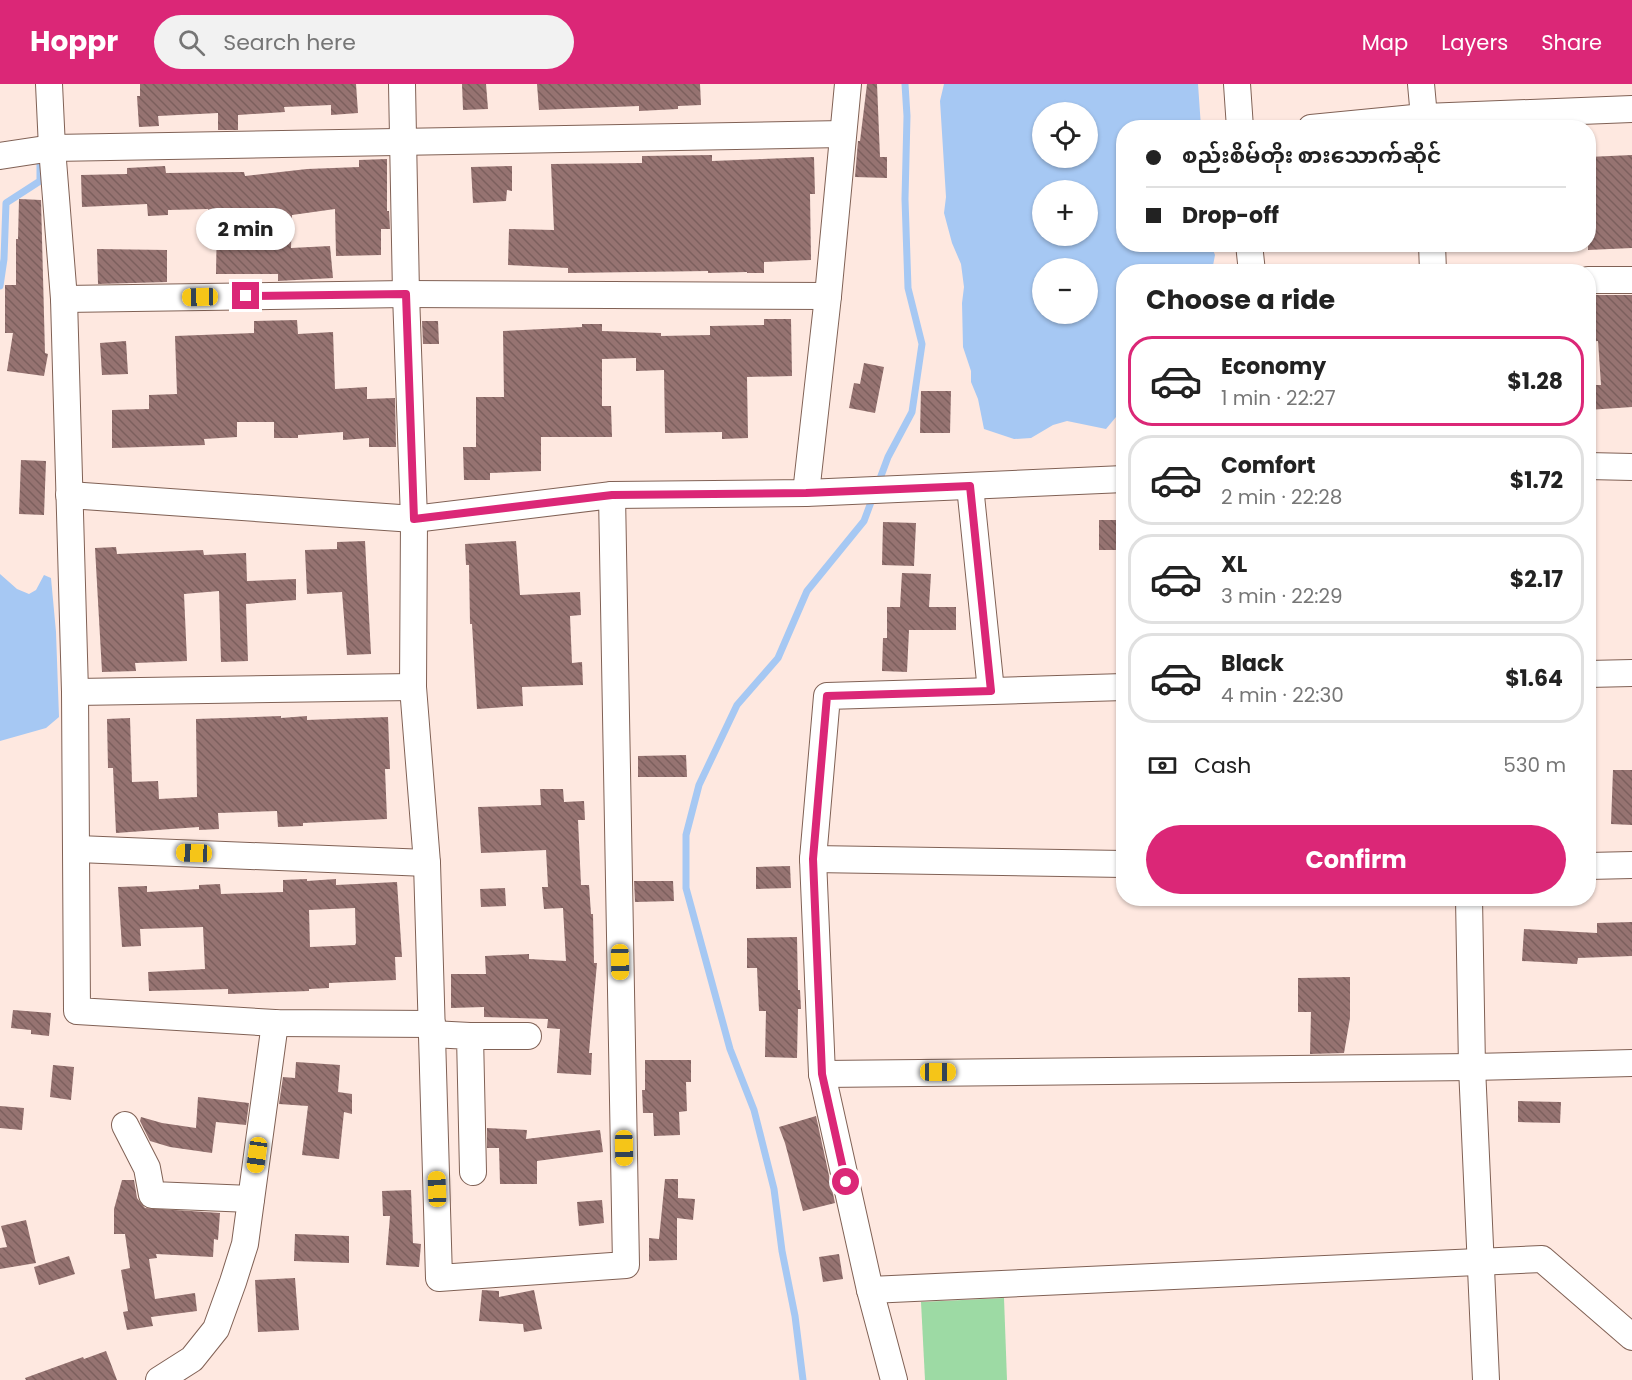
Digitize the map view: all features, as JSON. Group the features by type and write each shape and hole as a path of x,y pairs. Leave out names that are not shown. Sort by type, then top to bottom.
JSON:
{"street":[{"path":"50,84 52,148 63,299 75,692 78,849 77,1011 274,1023 432,1029 470,1036 528,1036"},
{"path":"402,84 414,519 413,687 427,863 439,1278 626,1265 612,495"},
{"path":"806,493 848,84"},
{"path":"1237,84 1239,120"},
{"path":"1421,84 1425,120"},
{"path":"1457,120 1632,109"},
{"path":"0,156 52,148 843,134"},
{"path":"1596,280 1632,280"},
{"path":"63,299 406,294 828,296"},
{"path":"1596,466 1632,467"},
{"path":"69,495 414,519 612,495 806,493 1116,479"},
{"path":"970,486 991,691"},
{"path":"1596,674 1632,673"},
{"path":"75,692 413,687"},
{"path":"894,1380 870,1290 822,1074 813,859 827,696 1116,687"},
{"path":"78,849 427,863"},
{"path":"813,859 1116,864"},
{"path":"1596,866 1632,865"},
{"path":"1469,906 1472,1067 1486,1380"},
{"path":"159,1380 192,1359 216,1329 245,1244 274,1023"},
{"path":"470,1036 473,1172"},
{"path":"822,1074 1472,1067 1632,1063"},
{"path":"125,1125 147,1168 152,1195 251,1199"},
{"path":"870,1290 1542,1259 1632,1337"}],"green space":[{"path":"1004,1298 1007,1380 925,1380 921,1302"}],"water":[{"path":"944,84 1198,84 1201,120 1116,120 1116,252 1214,252 1215,255 1213,264 1116,264 1116,417 1106,429 1067,421 1053,425 1031,438 1014,439 984,429 963,347 964,287 961,264 952,243 944,213 946,197 940,101"},
{"path":"0,574 17,589 29,594 36,590 44,575 51,578 56,632 59,717 46,728 0,741"}],"building":[{"path":"140,84 356,84 358,113 331,115 331,105 284,107 285,112 238,115 238,130 218,130 218,113 158,116 159,126 139,127 137,96 140,96"},
{"path":"462,84 486,84 488,109 463,110"},
{"path":"537,84 700,84 701,105 639,111 639,106 539,110"},
{"path":"867,84 877,84 880,157 887,157 887,178 855,177"},
{"path":"712,155 712,161 814,157 815,194 810,194 811,260 764,262 764,273 708,273 708,271 568,273 568,268 508,265 509,229 554,230 551,164 642,163 642,156"},
{"path":"1632,155 1632,248 1596,250 1596,157"},
{"path":"387,159 387,211 389,211 390,229 381,229 381,255 336,256 335,209 292,215 291,248 330,246 333,278 278,281 278,274 216,274 217,220 209,220 208,209 168,210 168,215 148,216 147,204 82,207 81,175 127,174 127,168 165,166 166,173 244,172 245,176 307,169 359,167 359,160"},
{"path":"512,166 512,191 507,190 506,201 473,203 471,167"},
{"path":"19,199 41,200 45,353 48,354 44,376 7,371 13,333 5,333 5,285 16,285"},
{"path":"97,249 167,250 167,282 98,284"},
{"path":"1596,295 1632,295 1632,407 1596,409 1596,385 1601,385 1598,341 1596,341"},
{"path":"764,319 791,319 792,376 747,377 748,438 722,439 722,432 665,433 664,370 636,371 636,358 602,359 602,406 611,406 612,437 541,437 541,471 490,473 490,480 464,480 463,447 476,447 476,397 504,397 503,331 602,324 602,331 661,333 661,336 710,335 710,326 764,325"},
{"path":"297,320 298,334 333,332 335,389 367,387 367,399 395,398 396,447 369,447 369,438 343,440 343,432 298,435 298,438 274,438 274,422 237,422 237,437 204,439 205,445 112,448 112,410 149,409 149,395 177,394 175,336 254,333 254,321"},
{"path":"422,321 438,321 439,344 423,344"},
{"path":"126,341 128,374 102,375 100,343"},
{"path":"864,363 884,367 875,413 849,408 854,383 860,384"},
{"path":"921,391 951,391 950,433 920,433"},
{"path":"21,460 46,461 44,515 19,514"},
{"path":"1099,520 1116,520 1116,550 1099,550"},
{"path":"883,522 916,523 914,566 882,565"},
{"path":"365,541 371,654 347,655 342,592 307,594 305,550 337,549 337,542"},
{"path":"516,541 520,595 580,592 581,615 570,616 572,663 582,662 583,685 522,687 523,706 477,709 472,624 470,624 469,565 466,565 465,544"},
{"path":"116,547 117,554 203,550 204,555 246,553 247,581 296,579 296,600 246,604 248,661 221,662 219,591 184,594 187,661 135,663 136,671 102,672 95,548"},
{"path":"902,573 931,574 929,607 956,607 956,630 909,630 907,672 882,671 883,638 887,638 887,607 900,607"},
{"path":"281,716 281,718 307,716 307,720 388,717 390,769 385,769 387,819 303,823 303,826 278,827 277,811 218,813 219,829 199,830 199,827 116,833 113,768 108,768 107,719 130,718 132,782 158,781 159,799 197,797 196,719"},
{"path":"686,755 687,777 638,777 638,756"},
{"path":"1613,770 1632,770 1632,825 1611,824"},
{"path":"540,789 563,789 564,802 584,801 585,820 578,820 581,885 589,885 591,914 593,914 594,963 597,963 589,1053 592,1053 591,1075 557,1073 560,1029 547,1028 548,1019 484,1017 484,1007 451,1008 451,974 486,974 485,956 529,954 529,959 566,961 563,908 544,909 542,887 548,887 546,850 481,853 478,807 541,805"},
{"path":"790,866 791,888 756,889 756,867"},
{"path":"336,879 336,885 397,882 402,957 395,957 396,980 329,983 329,988 309,989 309,991 228,994 228,989 149,991 148,972 205,969 203,927 140,929 141,946 122,947 118,887 147,886 147,892 199,889 199,885 220,884 221,894 283,892 283,880","holes":["355,908 355,945 310,947 309,910"]},
{"path":"634,881 673,881 674,901 635,902"},
{"path":"505,888 506,906 481,907 480,889"},
{"path":"1632,922 1632,956 1578,958 1577,964 1522,961 1524,929 1597,933 1597,923"},
{"path":"797,937 798,990 800,990 801,1009 798,1009 797,1058 765,1057 766,1011 759,1011 757,968 747,968 747,938"},
{"path":"1350,977 1350,1018 1344,1053 1310,1054 1311,1012 1298,1012 1298,978"},
{"path":"13,1010 51,1013 49,1036 31,1034 31,1030 11,1028"},
{"path":"645,1060 691,1060 691,1082 686,1082 687,1111 679,1112 680,1135 654,1136 653,1113 643,1113 642,1090 645,1090"},
{"path":"296,1062 340,1065 338,1092 352,1094 352,1114 344,1112 339,1159 302,1155 308,1106 279,1104 283,1077 295,1078"},
{"path":"53,1065 74,1067 71,1100 50,1097"},
{"path":"198,1097 249,1103 246,1125 216,1122 212,1153 170,1147 150,1141 140,1121 141,1117 196,1128"},
{"path":"1518,1101 1561,1102 1560,1123 1518,1122"},
{"path":"0,1106 24,1108 22,1130 0,1128"},
{"path":"816,1116 835,1203 803,1211 779,1127"},
{"path":"487,1128 527,1130 526,1139 600,1130 603,1152 537,1161 537,1184 500,1184 499,1148 487,1148"},
{"path":"665,1179 678,1179 678,1198 695,1199 693,1220 677,1218 677,1260 649,1261 649,1238 659,1239"},
{"path":"122,1180 134,1180 137,1198 145,1208 220,1213 218,1240 214,1239 213,1257 156,1254 157,1258 149,1259 155,1299 195,1293 197,1311 151,1317 153,1326 127,1330 123,1312 128,1311 121,1270 130,1268 125,1234 114,1234 114,1209"},
{"path":"411,1190 413,1243 421,1244 419,1267 386,1265 390,1216 383,1216 382,1191"},
{"path":"602,1200 604,1223 579,1226 577,1202"},
{"path":"26,1220 36,1263 0,1269 0,1248 7,1247 1,1226"},
{"path":"295,1234 349,1236 349,1263 294,1261"},
{"path":"839,1254 843,1279 823,1282 819,1257"},
{"path":"69,1256 75,1274 39,1285 34,1267"},
{"path":"295,1278 299,1330 258,1332 255,1280"},
{"path":"482,1290 499,1291 499,1297 534,1290 542,1329 524,1332 523,1324 479,1321"},
{"path":"106,1351 117,1380 26,1380 25,1378 83,1357 84,1359"}],"waterway":[{"path":"878,484 888,457 912,412 922,344 908,288 905,84"},
{"path":"0,286 4,259 6,203 40,181 40,155"},
{"path":"803,1380 774,1189 754,1110 730,1049 686,888 686,835 699,785 737,705 778,658 807,591 864,521 874,494"}],"route":[{"path":"246,296 406,294 414,519 612,495 806,493 970,486 991,691 827,696 813,859 822,1074 846,1182"}]}
